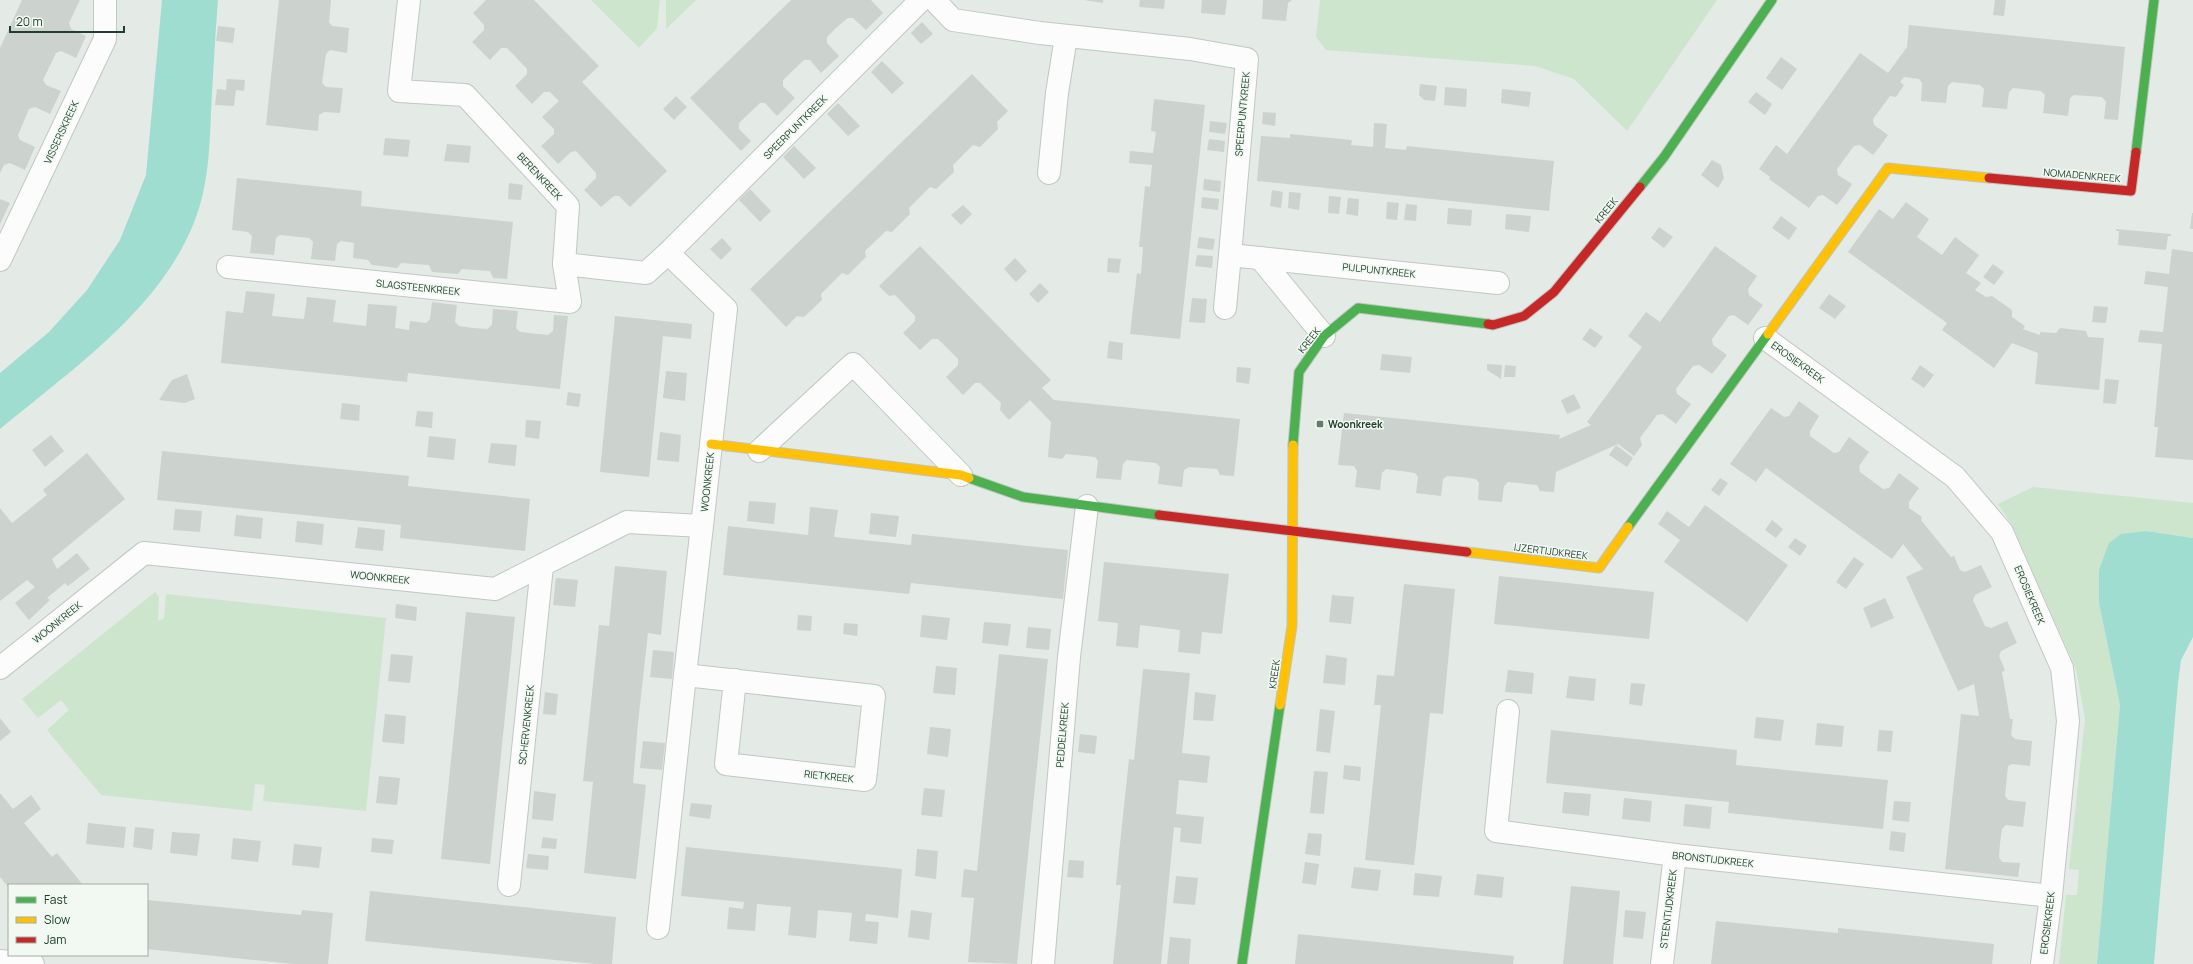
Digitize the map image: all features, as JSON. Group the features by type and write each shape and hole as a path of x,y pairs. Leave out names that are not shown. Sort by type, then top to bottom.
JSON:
{"street":[{"name":"VISSERSKREEK","path":"0,260 105,39 105,0"},
{"name":"BERENKREEK","path":"409,0 399,90 465,95 568,206 564,264"},
{"name":"SPEERPUNTKREEK","path":"668,253 921,0"},
{"name":"SPEERPUNTKREEK","path":"934,0 953,20 1066,37 1190,49 1247,59 1230,255"},
{"name":"KREEK","path":"1242,964 1292,626 1290,530 1294,416 1299,372 1324,336 1358,308 1492,325 1524,316 1554,292 1664,156 1772,0"},
{"name":"NOMADENKREEK","path":"1765,338 1888,168 2131,191 2154,0"},
{"path":"1048,174 1057,93 1066,37"},
{"path":"564,264 646,273 668,253"},
{"name":"WOONKREEK","path":"0,668 144,553 495,589 627,522 702,526 726,309 668,253"},
{"path":"1225,308 1230,255"},
{"name":"PIJLPUNTKREEK","path":"1230,255 1498,283"},
{"path":"1260,258 1324,336"},
{"name":"SLAGSTEENKREEK","path":"228,267 570,302 564,264"},
{"name":"IJZERTIJDKREEK","path":"1290,530 1599,568 1765,338"},
{"name":"EROSIEKREEK","path":"1765,338 1955,476 2002,532 2062,668 2068,721 2051,896 2042,964"},
{"name":"WOONKREEK","path":"759,451 853,364 961,475"},
{"name":"WOONKREEK","path":"711,444 961,475 1023,497 1290,530"},
{"name":"PEDDELKREEK","path":"1043,964 1069,658 1087,506"},
{"path":"658,928 702,526"},
{"name":"SCHERVENKREEK","path":"509,885 542,566"},
{"name":"RIETKREEK","path":"685,675 735,680 874,696 865,780 726,764 735,680"},
{"name":"BRONSTIJDKREEK","path":"1508,711 1496,831 1675,855 2051,896"},
{"name":"STEENTIJDKREEK","path":"1662,964 1675,855"},
{"path":"0,960 33,964"}],"green space":[{"path":"591,0 660,0 657,28 639,48"},
{"path":"666,0 696,0 666,29"},
{"path":"1320,0 1717,0 1627,131 1574,79 1535,66 1326,50 1316,37"},
{"path":"2033,487 2193,503 2193,538 2146,531 2099,570 2099,603 2120,705 2097,964 2059,964 2066,895 2077,895 2079,870 2069,869 2085,719 2076,669 2012,525 1998,504"},
{"path":"155,592 159,597 158,621 164,618 166,594 386,618 366,811 263,801 265,785 255,784 252,811 101,795 47,730 69,710 61,700 38,718 22,699"}],"water":[{"path":"162,0 218,0 208,163 203,193 191,230 172,264 149,296 122,326 61,380 0,429 0,373 49,332 87,290 120,240 146,175"},
{"path":"2146,531 2193,538 2193,637 2181,660 2178,683 2154,964 2097,964 2120,705 2099,603 2099,570 2109,543 2121,534"}],"building":[{"path":"22,0 80,0 69,23 71,29 86,36 76,58 61,51 56,53 43,80 46,85 61,91 50,114 35,107 29,109 18,135 20,140 35,147 25,170 10,163 4,165 0,173 0,48"},
{"path":"279,0 331,0 329,22 332,26 349,28 347,53 330,50 326,54 322,83 326,87 343,88 340,113 324,112 319,115 318,131 266,125"},
{"path":"486,0 534,0 599,66 582,82 667,171 630,207 619,196 614,196 601,207 584,190 596,178 596,173 576,151 571,152 558,164 541,146 554,134 554,129 542,117 559,101 550,92 544,92 532,104 515,86 527,74 527,69 507,48 501,48 490,60 472,42 484,30 484,25 473,13"},
{"path":"791,0 871,0 883,13 866,30 853,18 848,18 837,27 827,37 827,43 839,56 821,73 810,60 804,60 783,80 783,86 795,98 777,116 765,103 760,103 739,123 739,129 751,141 741,151 690,98"},
{"path":"1084,0 1103,0 1103,3"},
{"path":"1140,0 1165,0 1164,9 1139,7"},
{"path":"1202,0 1227,0 1225,15 1201,13"},
{"path":"1263,0 1292,0 1288,3 1286,21 1262,19"},
{"path":"1995,0 2006,0 2004,16 1993,15"},
{"path":"922,22 933,34 921,44 911,33"},
{"path":"1909,25 2125,47 2118,120 2104,119 2106,102 2102,97 2074,95 2070,98 2068,116 2043,113 2045,95 2041,91 2013,88 2009,92 2007,109 1982,107 1984,89 1980,85 1952,82 1948,86 1946,103 1921,101 1922,83 1919,79 1904,77 1900,82 1904,85 1896,97 1890,96 1873,119 1874,125 1888,135 1881,145 1873,155 1860,145 1854,146 1837,169 1838,175 1852,184 1845,195 1837,205 1823,195 1818,196 1809,208 1769,179 1770,177 1759,169 1776,145 1787,154 1860,53 1888,73 1907,47"},
{"path":"218,26 235,28 233,43 216,41"},
{"path":"1781,57 1797,69 1782,90 1766,78"},
{"path":"882,61 904,83 892,94 871,72"},
{"path":"972,74 1008,111 997,122 998,129 980,147 973,145 953,165 954,172 936,189 930,187 909,208 910,214 892,232 886,231 865,251 866,257 848,275 842,273 821,294 822,300 804,317 797,316 786,327 750,289"},
{"path":"227,79 245,80 244,91 236,90 234,106 215,105 217,89 226,90"},
{"path":"1420,84 1437,86 1435,101 1424,100 1419,95"},
{"path":"1445,87 1467,89 1466,107 1444,105"},
{"path":"1502,89 1531,92 1529,107 1501,103"},
{"path":"1756,92 1772,104 1765,115 1748,102"},
{"path":"676,96 687,107 674,120 663,109"},
{"path":"1154,99 1205,105 1180,339 1130,334 1137,273 1141,274 1143,247 1139,247 1145,186 1150,187 1152,165 1129,163 1130,151 1153,153 1156,132 1151,131"},
{"path":"838,103 860,126 848,136 827,114"},
{"path":"1263,112 1276,113 1275,126 1262,124"},
{"path":"1210,121 1227,123 1225,134 1209,132"},
{"path":"1374,123 1387,124 1385,148 1406,150 1407,146 1554,161 1549,211 1257,181 1261,136 1290,138 1290,134 1352,140 1351,145 1373,147"},
{"path":"385,138 410,140 408,157 383,155"},
{"path":"1209,139 1225,141 1224,152 1207,150"},
{"path":"447,144 471,146 469,163 444,161"},
{"path":"794,146 816,168 804,179 783,157"},
{"path":"1712,160 1721,165 1724,178 1718,188 1701,175"},
{"path":"237,178 362,191 361,206 513,222 507,279 493,278 490,271 462,269 458,274 432,272 429,265 401,263 397,268 372,265 368,260 353,258 354,243 341,241 337,244 335,261 311,259 313,242 309,238 280,235 276,238 274,255 250,253 252,236 248,232 232,230"},
{"path":"1204,179 1221,181 1220,192 1203,190"},
{"path":"509,183 523,185 521,200 508,199"},
{"path":"750,189 771,211 760,222 739,200"},
{"path":"1272,190 1283,192 1281,208 1270,206"},
{"path":"1289,192 1301,193 1299,210 1288,208"},
{"path":"1329,196 1341,197 1339,214 1328,213"},
{"path":"1202,197 1219,199 1218,210 1201,208"},
{"path":"1348,198 1359,199 1358,216 1346,214"},
{"path":"0,199 10,203 0,224"},
{"path":"1387,202 1399,203 1397,220 1386,219"},
{"path":"1906,202 1929,219 1917,237 1942,255 1955,237 1979,255 1966,273 1981,283 1975,290 1986,297 1992,296 2012,310 2012,317 2025,326 2023,329 2040,335 2040,332 2056,333 2060,328 2086,331 2088,337 2104,338 2099,390 2035,384 2038,353 2012,343 1994,368 1942,330 1947,323 1848,252 1879,209 1893,219"},
{"path":"1406,204 1417,205 1416,221 1404,220"},
{"path":"963,205 972,214 961,225 951,215"},
{"path":"1448,208 1472,210 1471,226 1447,224"},
{"path":"2192,213 2193,229 2190,229"},
{"path":"1506,214 1531,216 1529,232 1505,229"},
{"path":"1781,216 1797,228 1789,240 1772,228"},
{"path":"1659,227 1673,237 1664,248 1651,238"},
{"path":"2116,229 2171,234 2171,236 2168,236 2166,250 2118,245 2119,231 2116,231"},
{"path":"1199,237 1215,239 1213,250 1197,248"},
{"path":"722,238 732,249 721,260 710,249"},
{"path":"920,246 1051,380 1042,388 1054,400 1240,419 1234,476 1220,475 1217,469 1189,467 1184,470 1182,487 1158,484 1160,467 1156,463 1127,460 1123,464 1121,480 1096,478 1098,461 1095,457 1066,454 1062,459 1048,457 1051,422 1030,400 1009,420 1000,410 1001,403 980,383 975,383 963,395 946,377 958,365 958,359 938,339 932,339 920,350 903,333 915,321 915,316 895,295 889,296 879,286"},
{"path":"1715,246 1757,276 1748,289 1749,295 1763,305 1748,325 1734,315 1729,316 1712,339 1713,345 1727,355 1712,374 1699,365 1693,366 1676,389 1677,394 1691,404 1676,424 1663,414 1657,415 1640,438 1642,445 1634,456 1618,444 1556,472 1554,492 1540,491 1537,485 1508,482 1504,486 1502,502 1478,500 1479,483 1476,479 1447,476 1443,479 1441,496 1416,493 1418,477 1415,473 1386,469 1382,473 1380,490 1355,487 1357,471 1354,466 1338,465 1344,413 1560,435 1559,439 1591,425 1587,422 1642,347 1628,336 1646,312 1660,322"},
{"path":"2172,249 2193,252 2193,460 2155,457 2158,427 2154,427 2162,344 2138,342 2140,330 2163,332 2168,287 2144,284 2146,271 2169,274"},
{"path":"1197,255 1213,256 1212,268 1195,266"},
{"path":"1015,258 1027,271 1016,282 1004,269"},
{"path":"1108,258 1121,259 1119,273 1107,272"},
{"path":"1993,264 2004,272 1994,285 1983,277"},
{"path":"1040,283 1049,292 1038,303 1029,294"},
{"path":"246,291 275,294 272,316 304,319 307,297 336,300 333,322 366,326 368,304 397,306 395,328 409,330 410,321 426,323 430,319 432,302 457,305 455,322 459,326 473,328 487,329 492,325 493,309 518,311 516,328 520,332 548,335 553,331 554,315 568,316 560,389 408,373 407,382 221,363 226,311 243,313"},
{"path":"1829,294 1846,306 1835,319 1819,308"},
{"path":"1192,298 1207,299 1205,323 1189,322"},
{"path":"2094,306 2108,307 2106,323 2092,322"},
{"path":"615,316 692,324 691,339 663,336 649,477 600,472"},
{"path":"1590,328 1603,337 1595,348 1582,339"},
{"path":"1109,341 1123,343 1122,360 1107,358"},
{"path":"1382,354 1412,357 1410,373 1380,370"},
{"path":"1487,364 1502,365 1501,379 1487,370"},
{"path":"1505,365 1516,366 1515,377 1504,377"},
{"path":"1920,365 1934,375 1924,388 1911,379"},
{"path":"1237,367 1251,368 1249,384 1236,382"},
{"path":"666,371 687,373 685,401 663,398"},
{"path":"187,374 195,399 185,403 159,400 172,380"},
{"path":"2105,379 2119,380 2116,404 2103,403"},
{"path":"568,392 581,394 579,407 566,405"},
{"path":"1574,394 1581,408 1567,414 1561,400"},
{"path":"1799,401 1819,416 1810,431 1810,436 1834,453 1839,452 1849,437 1869,452 1859,466 1860,472 1883,489 1889,488 1899,473 1919,488 1909,502 1909,508 1922,517 1921,520 1951,557 1954,556 1960,570 1965,572 1981,565 1992,587 1975,595 1973,600 1985,626 1991,628 2007,621 2017,643 2001,651 1999,656 2005,670 2002,672 2010,719 2013,719 2011,735 2015,739 2032,741 2030,766 2012,764 2008,766 2005,796 2008,800 2026,802 2023,827 2006,825 2002,829 2000,843 1999,857 2002,862 2020,863 2018,877 1945,869 1961,714 1979,716 1974,684 1958,691 1906,577 1923,569 1903,544 1892,559 1766,468 1756,482 1730,464 1771,408 1784,417 1789,416"},
{"path":"342,403 360,405 359,421 340,419"},
{"path":"417,411 433,412 432,428 415,426"},
{"path":"526,420 541,421 539,439 525,437"},
{"path":"660,432 681,435 679,462 657,460"},
{"path":"51,435 64,451 45,467 32,450"},
{"path":"429,436 456,439 454,460 427,457"},
{"path":"491,443 517,445 515,466 488,463"},
{"path":"1616,445 1633,458 1627,467 1609,455"},
{"path":"162,451 409,476 408,486 530,499 525,551 400,538 401,525 157,500"},
{"path":"87,453 125,499 52,559 57,569 77,553 90,569 68,586 65,583 47,598 50,600 29,620 15,603 35,587 27,580 0,601 0,508 12,523 47,495 43,490"},
{"path":"1720,478 1728,483 1719,496 1711,490"},
{"path":"749,501 776,503 774,524 747,521"},
{"path":"1705,505 1788,565 1747,622 1664,562 1680,540 1658,524 1667,511 1689,527"},
{"path":"810,507 838,510 834,537 911,545 912,534 1068,550 1063,599 911,583 909,594 723,575 728,526 808,535"},
{"path":"175,509 202,511 200,532 173,530"},
{"path":"871,513 899,516 896,537 869,534"},
{"path":"236,515 263,518 261,539 234,536"},
{"path":"1772,520 1783,529 1776,538 1765,530"},
{"path":"297,521 324,524 322,545 295,542"},
{"path":"358,527 385,530 383,551 355,548"},
{"path":"1795,538 1807,546 1800,556 1788,547"},
{"path":"1854,557 1864,564 1846,589 1836,582"},
{"path":"1104,562 1229,574 1222,634 1202,632 1200,654 1178,652 1180,630 1140,625 1138,648 1116,646 1118,623 1098,621"},
{"path":"615,566 667,571 661,635 648,633 638,723 633,783 646,785 636,879 584,873 593,782 583,781 599,625 609,626"},
{"path":"1499,576 1654,592 1649,639 1494,624"},
{"path":"556,578 578,580 575,607 553,605"},
{"path":"1404,584 1455,589 1443,714 1430,713 1414,865 1365,860 1381,705 1374,705 1377,675 1394,676"},
{"path":"1332,595 1354,597 1351,624 1329,622"},
{"path":"1885,598 1894,618 1871,628 1863,608"},
{"path":"396,604 417,607 416,621 395,618"},
{"path":"466,612 515,617 490,864 441,859"},
{"path":"798,615 812,616 811,631 797,630"},
{"path":"922,615 950,618 947,640 920,637"},
{"path":"984,622 1011,624 1008,646 982,643"},
{"path":"844,623 858,624 857,636 843,634"},
{"path":"1028,627 1051,629 1049,650 1026,648"},
{"path":"653,650 674,652 672,679 650,677"},
{"path":"391,654 413,656 410,683 388,681"},
{"path":"999,654 1048,659 1017,964 968,962 974,898 961,897 964,869 977,871"},
{"path":"1326,655 1347,658 1345,685 1323,683"},
{"path":"936,666 957,668 955,695 933,693"},
{"path":"1143,669 1190,673 1182,753 1210,756 1207,783 1179,780 1176,814 1204,817 1201,844 1180,842 1181,828 1174,827 1161,964 1113,964 1121,885 1116,885 1119,853 1129,759 1134,760"},
{"path":"1508,670 1534,673 1532,694 1505,692"},
{"path":"1569,676 1596,679 1594,701 1566,698"},
{"path":"1631,683 1645,684 1642,706 1629,704"},
{"path":"545,692 558,694 556,715 543,714"},
{"path":"1195,692 1216,695 1213,721 1193,720"},
{"path":"1320,709 1335,711 1330,753 1316,751"},
{"path":"385,714 406,716 404,744 382,742"},
{"path":"1756,717 1784,720 1781,741 1754,738"},
{"path":"0,718 11,732 0,741"},
{"path":"1817,723 1844,726 1842,747 1815,745"},
{"path":"930,727 951,729 948,757 927,754"},
{"path":"1551,730 1737,750 1736,765 1888,780 1883,829 1728,813 1729,802 1546,783"},
{"path":"1879,730 1893,731 1891,752 1877,751"},
{"path":"1080,734 1097,736 1095,754 1078,752"},
{"path":"643,741 665,743 662,770 640,768"},
{"path":"1344,765 1361,767 1360,781 1343,779"},
{"path":"1314,771 1328,772 1324,814 1310,813"},
{"path":"379,776 400,778 397,805 376,803"},
{"path":"924,788 945,790 942,817 921,815"},
{"path":"534,791 556,794 553,821 532,819"},
{"path":"1564,792 1591,794 1589,816 1562,813"},
{"path":"0,793 13,809 31,795 41,809 24,823 52,857 57,853 82,884 8,884 8,887 0,877"},
{"path":"1624,798 1652,801 1650,822 1622,819"},
{"path":"1894,801 1911,802 1909,822 1892,820"},
{"path":"691,803 712,805 710,819 689,816"},
{"path":"1685,804 1712,807 1710,829 1683,826"},
{"path":"88,823 126,827 124,848 86,844"},
{"path":"135,827 154,829 152,850 133,847"},
{"path":"1891,831 1906,833 1904,852 1889,850"},
{"path":"172,832 200,834 197,856 170,853"},
{"path":"1308,833 1322,834 1320,856 1305,854"},
{"path":"543,837 557,839 556,849 541,848"},
{"path":"233,838 261,841 258,862 231,859"},
{"path":"372,838 394,840 392,854 371,852"},
{"path":"294,844 322,847 319,868 292,865"},
{"path":"686,847 902,869 898,918 866,914 865,921 879,922 877,944 849,941 852,913 818,910 816,938 788,935 791,907 757,904 755,931 727,929 729,907 743,909 744,902 681,896"},
{"path":"917,849 938,851 936,879 915,876"},
{"path":"528,854 549,856 548,870 526,868"},
{"path":"1069,860 1084,861 1083,878 1067,877"},
{"path":"1305,862 1319,864 1316,885 1302,883"},
{"path":"1354,867 1381,870 1378,891 1351,888"},
{"path":"1415,873 1442,876 1439,897 1413,895"},
{"path":"1477,874 1504,877 1502,898 1474,895"},
{"path":"1176,876 1198,878 1195,905 1173,903"},
{"path":"1571,886 1620,891 1613,964 1563,964"},
{"path":"370,891 616,917 612,964 595,964 365,941"},
{"path":"148,900 301,915 302,910 333,913 328,964 293,964 148,949"},
{"path":"911,910 932,913 929,940 908,937"},
{"path":"1625,910 1646,912 1643,939 1623,937"},
{"path":"1716,921 1838,933 1838,928 1994,944 1992,964 1711,964"},
{"path":"1298,934 1514,956 1513,964 1295,964"},
{"path":"1170,937 1191,939 1189,964 1167,964"}],"traffic: fast":[{"path":"1640,187 1664,157 1772,0"},
{"path":"2136,152 2154,0"},
{"path":"1293,445 1299,372 1324,336 1358,308 1488,324"},
{"path":"1628,527 1768,334"},
{"path":"969,478 1023,497 1159,515"},
{"path":"1242,964 1280,705"}],"traffic: slow":[{"path":"1768,334 1888,168 1989,178"},
{"path":"711,444 961,475 969,478"},
{"path":"1280,705 1292,626 1293,445"},
{"path":"1467,552 1599,568 1628,527"}],"traffic: jam":[{"path":"1989,178 2131,191 2136,152"},
{"path":"1488,324 1493,325 1524,316 1554,292 1640,187"},
{"path":"1159,515 1467,552"}],"place":[{"name":"Woonkreek","path":"1320,424"}]}
